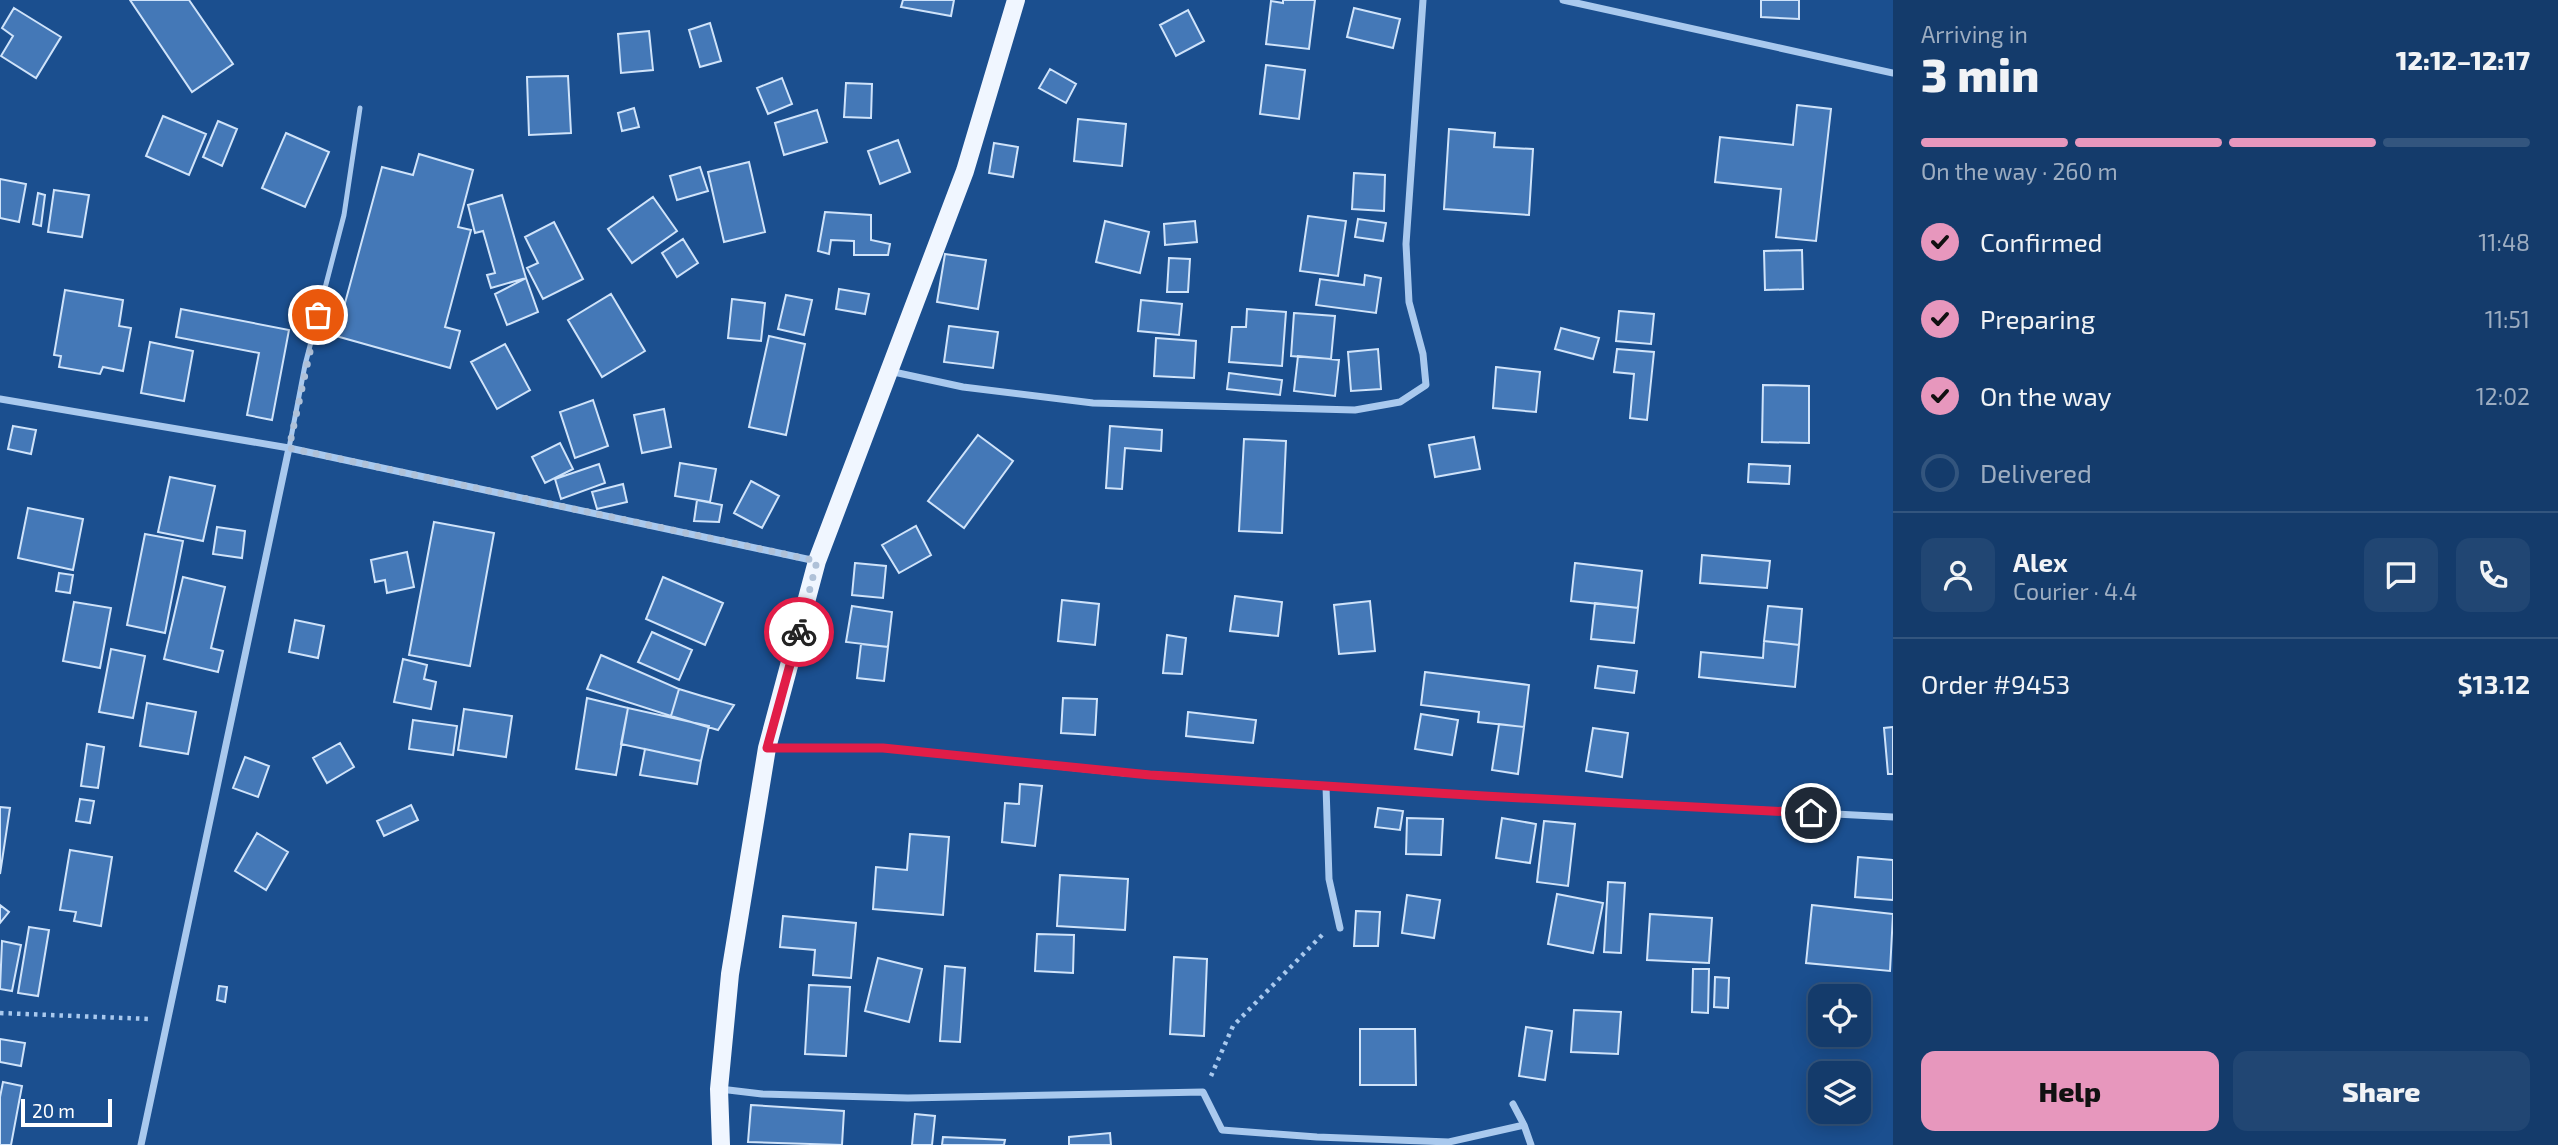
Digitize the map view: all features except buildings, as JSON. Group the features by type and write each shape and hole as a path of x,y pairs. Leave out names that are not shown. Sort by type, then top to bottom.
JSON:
{"main road":[{"path":"721,1145 719,1089 730,974 767,748 817,561 965,171 1016,0"}],"street":[{"path":"887,371 964,387 1093,403 1355,410 1401,402 1426,385 1423,354 1409,302 1406,244 1418,109 1423,0"},
{"path":"1563,0 1893,73"},
{"path":"0,399 289,448 817,561"},
{"path":"141,1145 289,448"},
{"path":"767,748 883,748 1125,773 1893,817"},
{"path":"1326,786 1329,878 1340,928"},
{"path":"719,1089 762,1094 908,1098 1203,1093 1222,1130 1317,1137 1448,1142 1524,1125"},
{"path":"1513,1104 1531,1145"}],"lane":[{"path":"289,448 305,365 344,215 360,108"}],"path":[{"path":"1203,1093 1233,1026 1338,917"},
{"path":"0,1013 169,1020"}],"way so far":[{"path":"318,315 289,448 817,561 799,632"}],"route":[{"path":"799,632 767,748 883,748 1150,775 1811,813"}]}
